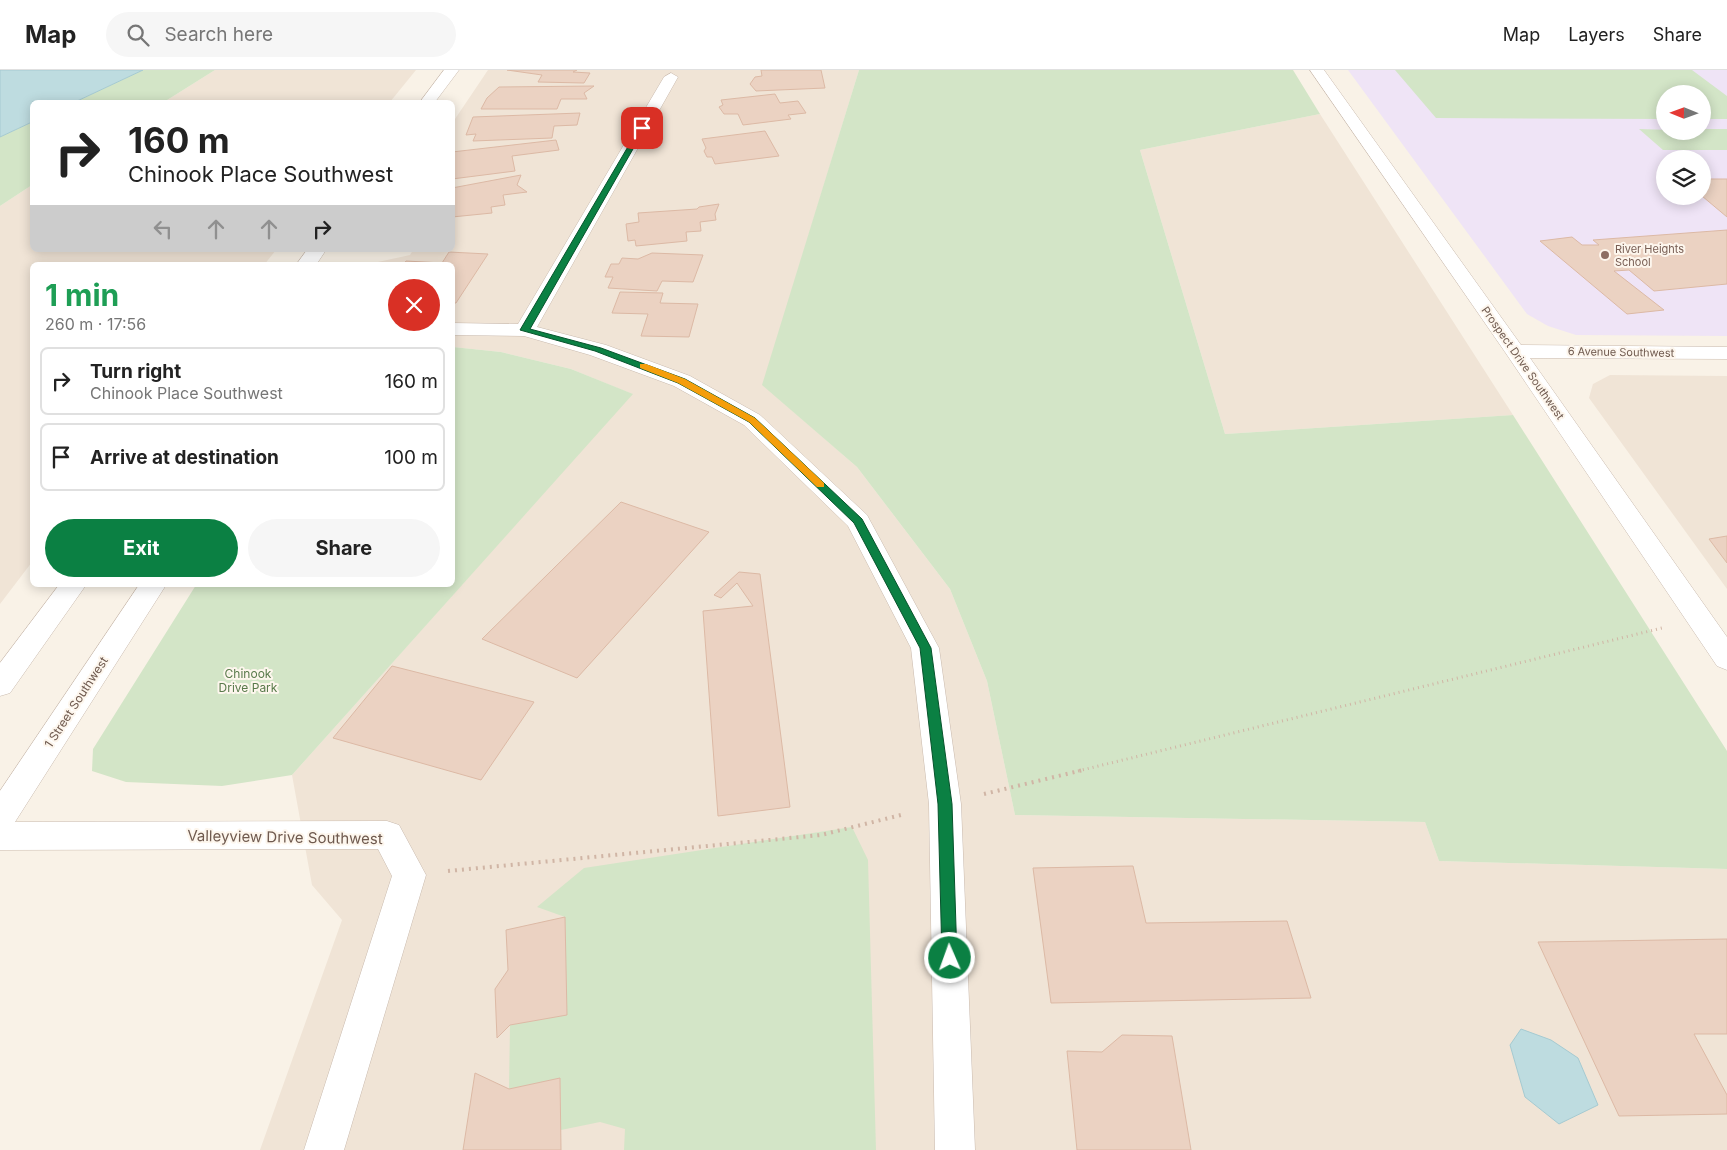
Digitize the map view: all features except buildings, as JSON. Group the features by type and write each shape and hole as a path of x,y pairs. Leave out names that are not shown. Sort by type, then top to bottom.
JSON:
{"street":[{"path":"429,100 452,70"},
{"name":"Prospect Drive Southwest","path":"1317,70 1515,351 1727,658"},
{"path":"525,330 671,77"},
{"path":"455,329 525,330 598,350 682,381 752,420 858,522 926,648 945,804 955,1150"},
{"name":"6 Avenue Southwest","path":"1515,351 1727,353"},
{"path":"0,685 72,587"},
{"name":"1 Street Southwest","path":"0,818 152,587"},
{"name":"Valleyview Drive Southwest","path":"0,836 387,835 409,875"},
{"path":"324,1150 409,875"}],"path":[{"path":"409,875 821,835 1699,619"}],"shaded area":[{"path":"215,70 416,70 392,100 167,100"},
{"path":"488,70 859,70 763,385 857,467 950,589 987,681 1015,815 1425,822 1439,861 1727,869 1727,1150 260,1150 342,920 312,885 292,775 632,394 571,369 501,352 455,347 455,262 378,262 410,255 412,252 455,252 455,119"},
{"name":"River Heights School","path":"1348,70 1727,70 1727,336 1576,335 1548,326 1527,314"},
{"path":"1320,114 1513,415 1225,434 1140,150"},
{"path":"30,186 30,252 274,252 266,262 30,262 30,565 0,604 0,206"},
{"path":"1610,375 1727,376 1727,589 1589,398 1593,384"}],"green space":[{"path":"143,70 215,70 167,100 79,100"},
{"path":"859,70 1293,70 1320,114 1140,150 1225,434 1513,415 1727,751 1727,869 1439,861 1425,822 1015,815 987,681 950,589 857,467 762,385"},
{"path":"1395,70 1692,70 1727,96 1727,119 1711,119 1711,85 1656,85 1656,119 1436,118"},
{"path":"30,123 30,186 0,206 0,137"},
{"path":"1639,129 1656,130 1656,140 1711,140 1711,129 1727,129 1727,150 1663,150"},
{"name":"Chinook Drive Park","path":"455,347 501,352 571,369 633,394 292,775 222,786 126,782 92,771 93,749 195,587 455,587"},
{"path":"852,827 868,860 876,1150 624,1150 625,1129 600,1122 561,1130 560,1078 509,1089 510,1025 567,1015 565,917 537,907 584,868"}],"water":[{"path":"0,70 143,70 79,100 30,100 30,123 0,137"},
{"path":"1521,1029 1551,1040 1578,1058 1598,1105 1559,1124 1525,1097 1510,1045"}],"slow traffic":[{"path":"643,366 682,381 752,420 820,485"}],"place":[{"name":"River Heights School","path":"1605,255"}],"route":[{"path":"642,128 525,330 598,350 682,381 752,420 858,522 926,648 945,804 950,958"}]}
